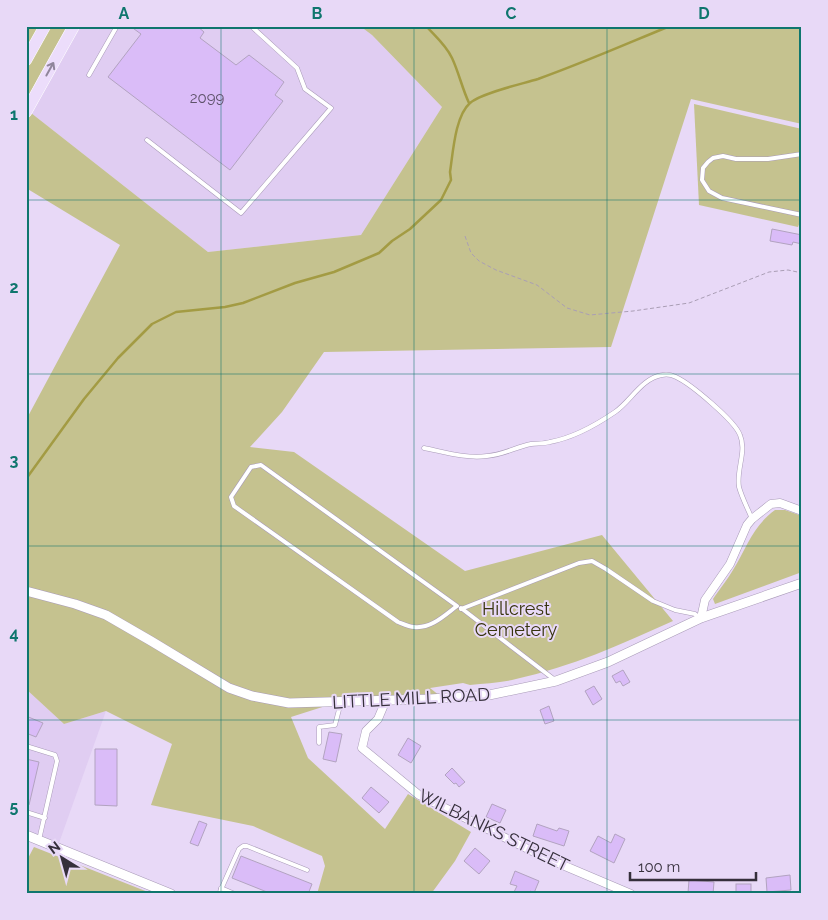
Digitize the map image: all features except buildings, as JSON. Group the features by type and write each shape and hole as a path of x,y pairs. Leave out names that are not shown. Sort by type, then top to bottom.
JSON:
{"main road":[{"path":"26,60 45,26"},
{"path":"26,112 74,26"}],"street":[{"path":"701,618 705,600 730,564 747,525 752,519 771,504 780,503 802,511"},
{"name":"LITTLE MILL ROAD","path":"26,591 75,604 106,616 152,641 229,688 252,696 288,703 489,695 556,681 608,662 701,618 802,583"},
{"name":"WILBANKS STREET","path":"386,700 378,719 366,731 362,748 419,795 546,858 631,894"},
{"path":"26,835 171,894"}],"lane":[{"path":"90,75 116,26"},
{"path":"147,140 241,213 331,108 305,89 297,68 251,26"},
{"path":"802,154 768,159 723,156 713,158 704,168 702,180 708,191 722,198 802,216"},
{"path":"424,448 472,456 487,456 531,444 557,440 580,432 615,412 651,379 660,375 668,375 685,383 721,412 738,430 742,445 739,473 740,488 752,519"},
{"path":"457,606 435,622 426,626 413,628 398,622 234,506 231,498 251,467 261,465 457,606 556,681"},
{"path":"461,609 579,563 592,561 653,601 675,610 695,614 701,618"},
{"path":"319,743 319,728 335,725 341,702"},
{"path":"26,746 55,756 57,761 39,840"},
{"path":"26,812 45,818"},
{"path":"219,894 239,849 243,846 307,870"},
{"path":"221,888 235,894"}],"path":[{"path":"465,236 472,252 480,261 496,270 536,285 567,308 590,315 689,303 769,272 788,270 802,273"}],"shaded area":[{"path":"67,26 360,26 372,35 442,107 361,235 208,252 26,109 26,102"},
{"path":"26,689 64,724 106,711 59,843 26,831"}],"green space":[{"path":"26,26 67,26 26,102"},
{"name":"Hillcrest Cemetery","path":"360,26 802,26 802,124 691,99 611,347 324,352 282,412 250,447 294,452 465,571 602,535 673,621 596,654 536,674 499,682 470,685 463,683 430,688 440,696 357,696 291,717 308,758 385,829 408,794 471,832 455,861 431,894 317,894 325,866 322,856 253,826 151,805 172,744 106,711 64,724 26,689 26,420 120,245 26,188 26,109 208,252 361,235 442,107 372,35"},
{"path":"694,104 802,129 802,217 798,227 699,205"},
{"path":"775,510 785,510 802,516 802,572 715,604 713,599 731,573 751,537 767,516"},
{"path":"34,847 153,894 26,894 26,862"}],"waterway":[{"path":"426,26 450,53 469,103"},
{"path":"26,479 84,399 118,358 152,324 176,312 225,307 243,303 295,283 334,272 379,253 392,241 410,229 441,200 451,180 450,172 454,145 461,117 465,109 475,99 492,92 538,79 670,26"}]}
